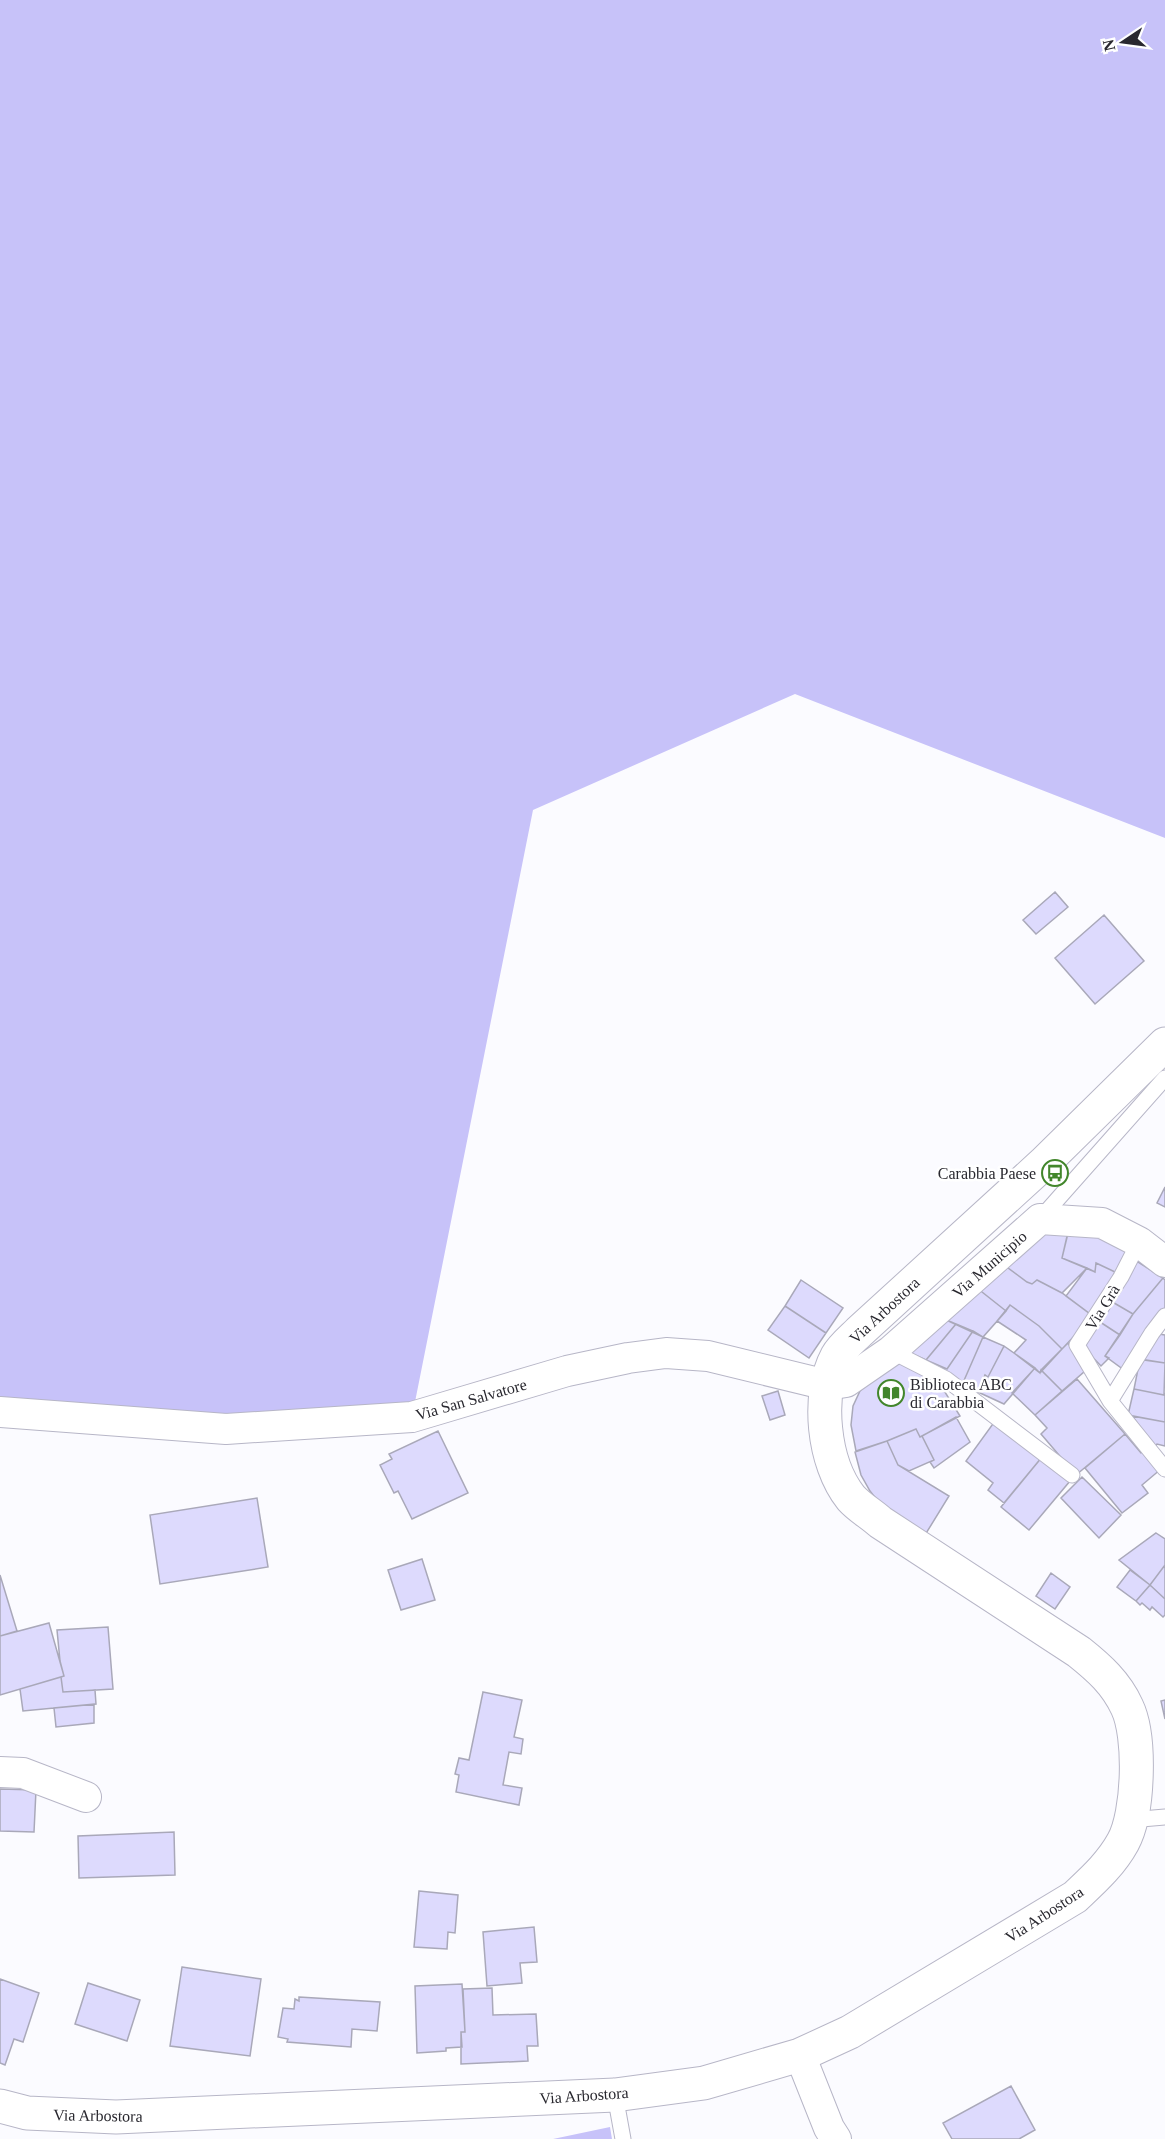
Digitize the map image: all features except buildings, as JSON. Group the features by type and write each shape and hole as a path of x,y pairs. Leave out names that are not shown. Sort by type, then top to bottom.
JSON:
{"street":[{"name":"Via Arbostora","path":"0,2106 27,2113 116,2117 615,2095 704,2083 800,2055 850,2032 1075,1897 1103,1870 1124,1840 1130,1820 1137,1784 1135,1742 1128,1708 1108,1677 1079,1652 880,1522 852,1498 836,1471 824,1413 827,1386 837,1356 859,1332 1044,1163 1165,1044"},
{"name":"Via Municipio","path":"827,1386 846,1382 891,1351 1040,1219 1102,1222 1139,1242 1165,1262"},
{"name":"Via San Salvatore","path":"0,1412 226,1429 412,1417 567,1371 628,1358 666,1353 708,1356 827,1386"},
{"path":"0,1772 23,1773 86,1797"},
{"path":"800,2055 829,2128 836,2139"}],"lane":[{"path":"1040,1219 1165,1078"},
{"name":"Via Grà","path":"1110,1401 1077,1345 1139,1242"},
{"path":"1165,1316 1110,1401 1165,1469"},
{"path":"891,1351 946,1379 1072,1474"},
{"path":"1130,1820 1165,1817"},
{"path":"615,2095 623,2139"}],"shaded area":[{"path":"0,0 1165,0 1165,838 795,694 533,810 412,1417 0,1412"},
{"path":"610,2127 612,2139 553,2139"}],"place":[{"name":"Carabbia Paese","path":"1055,1173"},
{"name":"Biblioteca ABC di Carabbia","path":"891,1393"}]}
